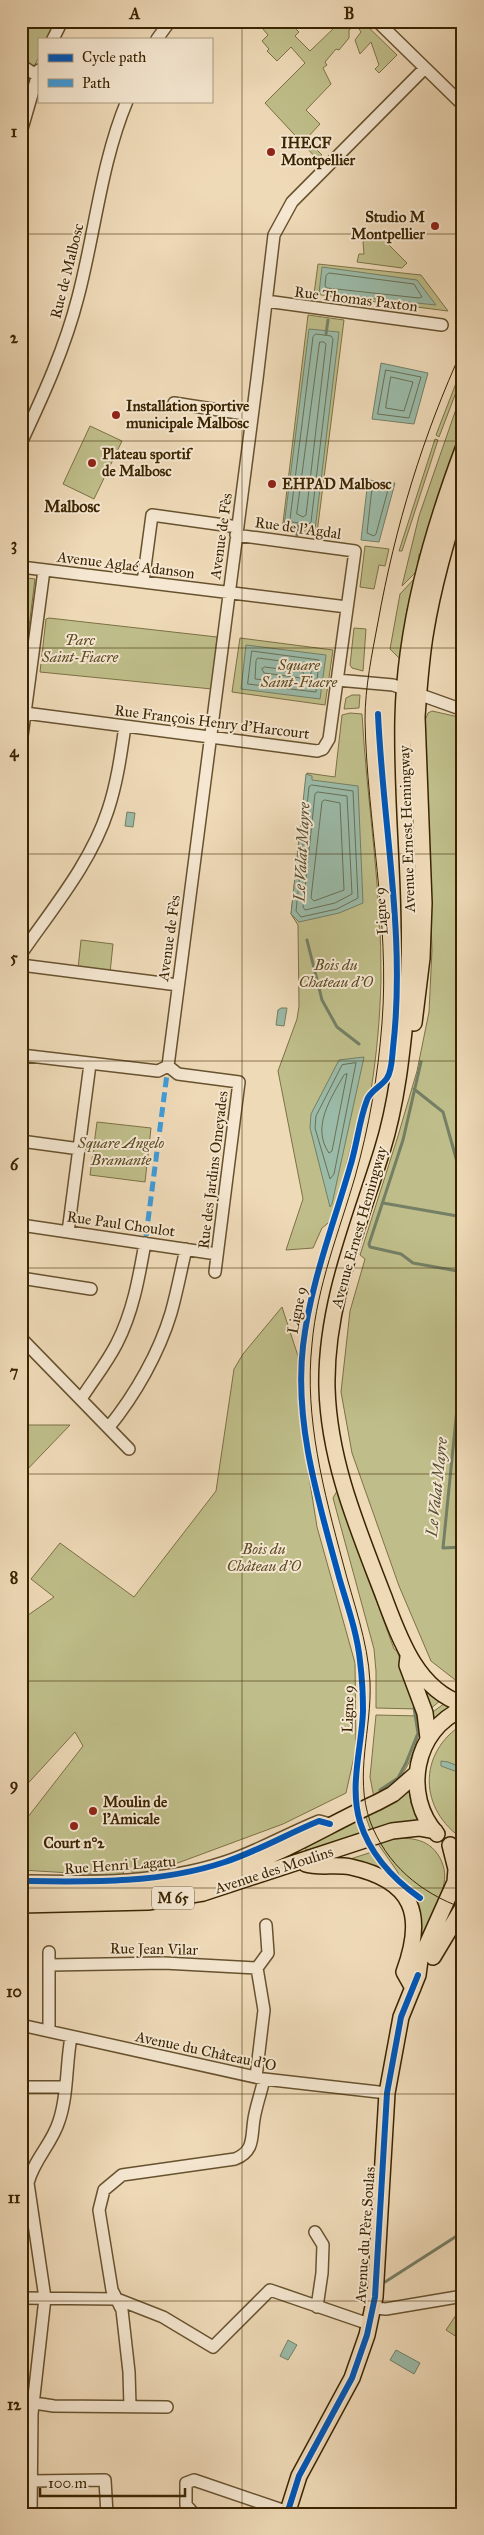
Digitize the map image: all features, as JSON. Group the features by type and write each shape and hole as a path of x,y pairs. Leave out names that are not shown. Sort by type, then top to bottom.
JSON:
{"main road":[{"name":"Avenue Ernest Hemingway","path":"428,1738 425,1712 407,1665 408,1656 346,1495 332,1440 327,1390 329,1341 337,1297 382,1150 398,1087 409,972 411,922 403,741 405,690 411,640 424,567 463,449"},
{"name":"Avenue Ernest Hemingway","path":"405,690 431,605 463,485"},
{"name":"Avenue Ernest Hemingway","path":"408,1656 416,1662 435,1690 446,1698 463,1704"},
{"path":"456,1848 435,1831 420,1805 416,1774 420,1755 428,1738 447,1718 463,1709"},
{"name":"Avenue des Moulins","path":"21,1892 148,1889 198,1881 234,1870 277,1852 393,1794 416,1774"},
{"name":"Avenue des Moulins","path":"21,1905 148,1902 203,1893 392,1831 419,1828 435,1831"},
{"name":"Avenue du Père Soulas","path":"288,2513 300,2476 357,2367 369,2324 373,2308 387,2093 401,2017 415,1981 420,1960 455,1882 456,1848"},
{"path":"299,1862 312,1866 321,1864 352,1868 386,1879 395,1886 411,1908 414,1921 416,1933 404,1972 415,1981"},
{"name":"Avenue du Père Soulas","path":"415,1981 426,1969 463,1906"}],"street":[{"path":"21,28 26,21"},
{"path":"54,38 62,21"},
{"path":"159,38 170,21"},
{"path":"378,21 463,105"},
{"path":"21,65 37,73 21,132"},
{"name":"Avenue de Fès","path":"168,1066 212,738 228,594 274,235 292,202 425,68"},
{"name":"Rue de Malbosc","path":"21,443 60,355 78,298 111,153 127,102"},
{"name":"Rue Thomas Paxton","path":"266,301 442,325"},
{"path":"174,403 251,415"},
{"name":"Rue de l'Agdal","path":"143,582 152,515 355,551 347,607"},
{"name":"Avenue Aglaé Adanson","path":"21,567 228,594 347,607"},
{"path":"21,744 44,570"},
{"path":"347,607 337,680 405,690 463,710"},
{"name":"Rue François Henry d'Harcourt","path":"26,713 317,751 323,748 329,739 337,680"},
{"path":"21,954 86,858 99,833 116,783 124,726"},
{"path":"21,965 178,985"},
{"path":"21,1069 22,1056 158,1071 168,1066"},
{"path":"68,1232 90,1064"},
{"name":"Rue des Jardins Omeyades","path":"168,1066 178,1074 239,1082 215,1272"},
{"path":"21,1141 80,1149"},
{"name":"Rue Paul Choulot","path":"21,1225 217,1254"},
{"path":"81,1399 117,1343 137,1290 145,1243"},
{"path":"109,1427 136,1387 155,1352 171,1314 186,1249"},
{"path":"21,1278 91,1289"},
{"path":"21,1338 129,1449"},
{"name":"Rue Henri Lagatu","path":"21,1881 82,1881 166,1877 200,1870 244,1855 319,1821 330,1824"},
{"path":"21,1913 38,1906"},
{"path":"130,2406 129,2372 122,2310 112,2290 99,2210 104,2190 122,2175 235,2159 243,2156 254,2138 254,2120 260,2078 264,2010 258,1968 268,1953 266,1925"},
{"path":"48,2031 50,1952"},
{"name":"Rue Jean Vilar","path":"50,1965 164,1963 258,1968"},
{"name":"Avenue du Château d'O","path":"21,2025 260,2078 387,2093"},
{"path":"31,2514 32,2414 45,2298 28,2183 32,2168 50,2141 60,2120 71,2037"},
{"path":"21,2086 64,2087"},
{"path":"315,2232 323,2245 322,2273 317,2307"},
{"path":"21,2298 117,2299 163,2317 213,2347 270,2290 369,2324"},
{"path":"373,2308 386,2309 463,2296"},
{"path":"34,2403 54,2406 167,2407"},
{"path":"31,2481 105,2480 107,2514"},
{"path":"186,2509 186,2484 194,2480 288,2513"}],"green space":[{"path":"32,21 56,21 48,38 38,38 38,59 33,68 21,60 21,36"},
{"path":"267,21 288,21 299,32 295,36 310,51 335,27 330,21 362,21 397,55 379,73 375,69 379,65 371,42 360,54 355,40 361,32 358,27 354,26 349,30 349,38 339,50 336,49 325,62 327,65 323,68 331,84 306,110 320,124 306,139 322,155 317,159 265,103 305,63 291,47 277,61 267,51 269,49 262,41 268,35 263,29 269,23"},
{"path":"375,231 407,263 402,268 357,262 359,254 364,254 363,242"},
{"path":"318,264 421,275 448,311 314,294"},
{"path":"308,315 344,320 317,533 282,531"},
{"path":"463,365 463,374 439,437 436,435"},
{"path":"463,389 463,440 421,555 419,554 417,571 402,586 419,516"},
{"name":"Plateau sportif de Malbosc","path":"90,426 122,441 94,499 63,484"},
{"path":"435,439 438,440 402,551 399,551"},
{"path":"365,546 389,549 385,566 379,565 374,589 360,587"},
{"name":"Parc Saint-Fiacre","path":"21,577 35,579 21,691"},
{"path":"415,578 414,594 407,609 400,659 390,649 400,594"},
{"name":"Parc Saint-Fiacre","path":"46,619 217,637 212,689 40,672"},
{"path":"354,628 366,629 363,671 352,668 350,665"},
{"name":"Square Saint-Fiacre","path":"240,638 333,650 325,705 232,692"},
{"path":"352,695 360,695 359,708 344,709 346,698"},
{"path":"432,711 463,718 463,1686 431,1661 399,1586 352,1453 341,1392 350,1311 365,1259 360,1255 417,1071 429,1012 432,950 424,723 428,713"},
{"name":"Bois du Chateau d'O","path":"350,713 362,714 377,880 381,980 375,1062 371,1090 367,1092 362,1102 333,1219 322,1228 313,1248 286,1250 303,1199 278,1071 297,1019 299,1006 298,925 291,914 307,773 335,777 342,715"},
{"path":"81,940 113,944 110,973 78,969"},
{"name":"Square Angelo Bramante","path":"97,1122 151,1128 145,1182 90,1175"},
{"name":"Bois du Château d'O","path":"282,1307 298,1356 300,1420 317,1527 355,1663 356,1748 346,1793 283,1824 148,1874 135,1875 131,1870 125,1870 121,1876 21,1870 21,1823 24,1822 83,1746 75,1732 21,1791 21,1620 54,1597 31,1579 60,1543 134,1597 216,1491 234,1369 243,1354"},
{"path":"21,1425 70,1425 21,1476"},
{"path":"337,1491 394,1649 397,1651 418,1709 376,1708 374,1649 333,1498"},
{"path":"415,1671 441,1700 429,1710"},
{"path":"445,1703 453,1706 432,1722 430,1714"},
{"path":"376,1715 421,1716 421,1721 415,1747 408,1765 390,1787 374,1798 370,1777"},
{"path":"463,1724 463,1839 448,1827 438,1813 432,1798 429,1782 431,1765 437,1750 448,1736"},
{"path":"409,1790 411,1803 420,1822 371,1831 365,1815"},
{"path":"358,1818 363,1834 307,1852 304,1846"},
{"path":"385,1838 409,1839 423,1842 435,1851 444,1869 443,1888 416,1957 411,1901 397,1871 376,1841"},
{"path":"372,1852 391,1877 341,1862"},
{"path":"460,2309 463,2311 463,2341 446,2330"}],"water":[{"path":"322,267 417,280 436,305 319,293"},
{"path":"309,329 339,332 315,530 284,526"},
{"path":"381,363 428,373 414,424 372,419"},
{"path":"368,480 395,483 379,542 361,540"},
{"name":"Square Saint-Fiacre","path":"246,645 326,655 320,699 241,689"},
{"path":"306,774 312,776 312,780 358,786 363,903 339,913 299,922 291,914"},
{"path":"127,812 135,813 133,827 125,826"},
{"path":"287,1008 284,1026 276,1025 278,1010"},
{"path":"364,1057 330,1207 310,1128 311,1114 339,1060"},
{"path":"441,1761 463,1768 463,1774 441,1766"},
{"path":"288,2340 297,2345 288,2360 280,2356"},
{"path":"396,2350 420,2363 414,2374 390,2360"}],"waterway":[{"path":"326,334 328,320"},
{"path":"297,535 299,524"},
{"name":"Le Valat Mayre","path":"307,940 322,1000 337,1027 359,1044"},
{"path":"421,1062 403,1140 369,1244 370,1247 401,1254 413,1263 463,1272"},
{"name":"Le Valat Mayre","path":"414,1089 443,1112 463,1183"},
{"path":"383,1203 463,1217"},
{"name":"Le Valat Mayre","path":"463,1349 443,1548 463,1547"},
{"path":"380,1790 398,1778 406,1763 418,1733 414,1708"},
{"name":"Le Valat Mayre","path":"385,2282 463,2232"}],"tram line":[{"path":"463,348 435,414 402,516 385,587 369,671 365,720 381,909 384,985 382,1023 369,1120 355,1177 329,1259 319,1301 312,1344 310,1372 313,1427 317,1455 369,1667 370,1700 363,1769 365,1804 370,1821 385,1851 406,1875 433,1894 463,1908"}],"marked path":[{"path":"146,1236 167,1074"}],"cycle path":[{"name":"Ligne 9","path":"378,714 397,965 392,1060 387,1078 367,1100 352,1159 316,1278 303,1346 301,1375 302,1405 305,1434 316,1492 359,1650 363,1711 356,1794 360,1822 364,1834 376,1855 401,1883 420,1898"},
{"path":"21,1881 124,1880 175,1874 237,1858 319,1821 330,1824"},
{"path":"287,2514 299,2476 352,2378 367,2335 375,2297 387,2093 401,2017 418,1975"}],"place":[{"name":"IHECF Montpellier","path":"271,152"},
{"name":"Studio M Montpellier","path":"435,226"},
{"name":"Installation sportive municipale Malbosc","path":"116,415"},
{"name":"Plateau sportif de Malbosc","path":"92,463"},
{"name":"EHPAD Malbosc","path":"272,484"},
{"name":"Moulin de l'Amicale","path":"93,1811"},
{"name":"Court n°2","path":"74,1826"}],"district":[{"name":"Malbosc","path":"72,506"}]}
